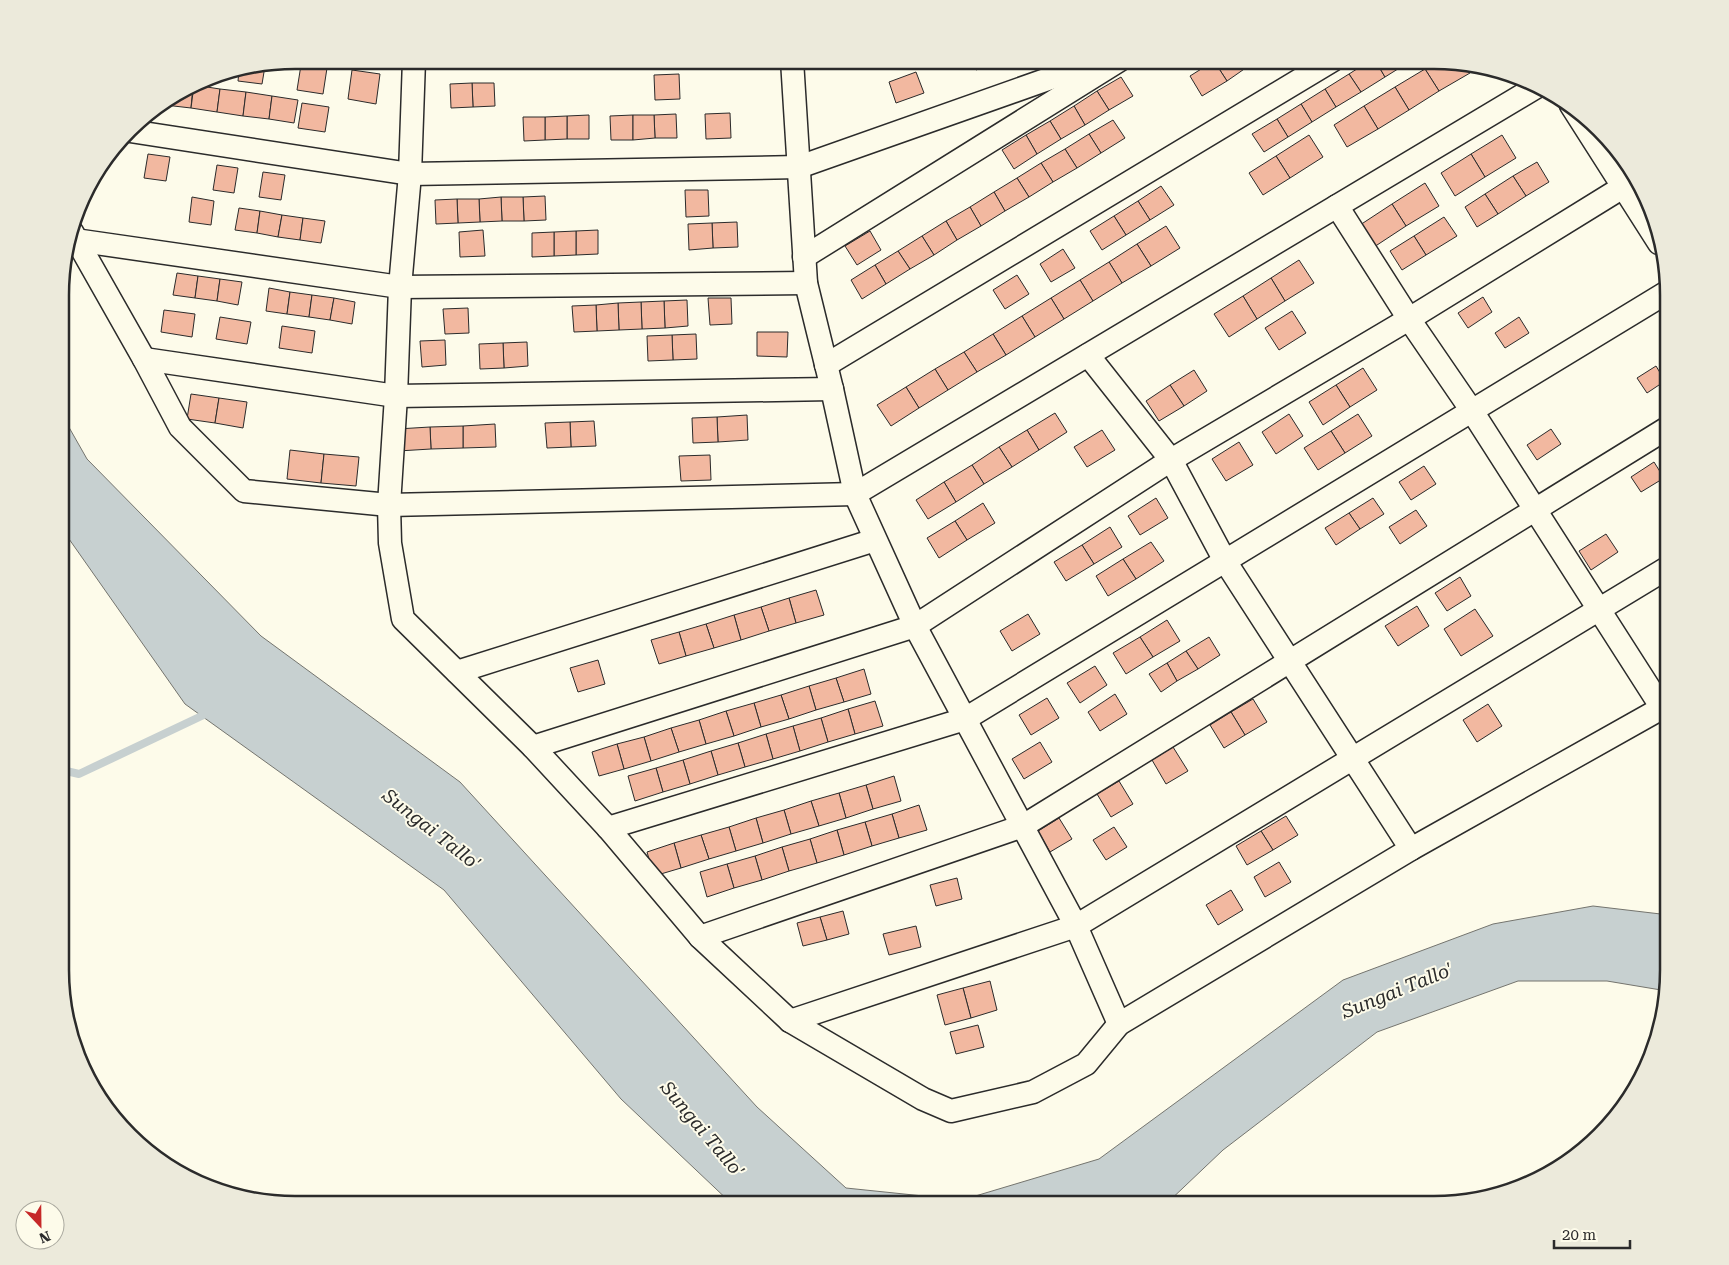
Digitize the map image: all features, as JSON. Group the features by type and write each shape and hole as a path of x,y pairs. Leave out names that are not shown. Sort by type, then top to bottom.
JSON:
{"street":[{"path":"414,69 410,174 400,287 389,505 390,544 403,619 533,747 608,828 700,937 790,1021 923,1099 952,1111 1033,1092 1086,1064 1118,1024 1411,849 1660,709"},
{"path":"793,69 806,283 855,494 915,626 1076,926 1118,1024"},
{"path":"138,132 410,174 799,167 1077,69"},
{"path":"804,256 1105,69"},
{"path":"826,365 1318,69"},
{"path":"75,240 144,359 180,427 244,492 389,505 855,494 1531,90"},
{"path":"1585,126 1651,231"},
{"path":"533,747 915,626 1171,460 1409,319 1623,187"},
{"path":"1336,206 1409,319 1472,411 1598,610 1660,699"},
{"path":"76,236 400,287 806,283"},
{"path":"608,828 965,720 1660,296"},
{"path":"1088,355 1171,460 1225,561 1411,849"},
{"path":"144,359 396,396 832,389"},
{"path":"700,937 1023,826 1660,432"},
{"path":"457,672 875,540"},
{"path":"790,1021 1076,926 1660,572"}],"water":[{"name":"Sungai Tallo'","path":"69,427 87,459 261,636 460,782 757,1107 846,1188 923,1196 723,1196 621,1099 444,890 185,704 69,539"},
{"name":"Sungai Tallo'","path":"1593,906 1660,914 1659,990 1607,981 1518,981 1377,1032 1223,1150 1174,1196 975,1196 1099,1159 1343,980 1493,924"}],"building":[{"path":"300,69 327,69 323,94 297,90"},
{"path":"1201,69 1219,69 1227,81 1202,96 1190,76"},
{"path":"1219,69 1244,69 1227,81"},
{"path":"1357,69 1380,69 1385,77 1361,92 1349,74"},
{"path":"1380,69 1398,69 1385,77"},
{"path":"1425,69 1469,72 1470,73 1439,91"},
{"path":"1425,69 1439,91 1409,110 1395,87"},
{"path":"352,70 380,74 376,104 348,99"},
{"path":"264,71 262,84 238,81 239,75"},
{"path":"916,72 924,93 896,103 889,82"},
{"path":"679,74 680,99 655,100 654,75"},
{"path":"1349,74 1361,92 1336,107 1325,89"},
{"path":"1121,77 1133,96 1109,110 1097,91"},
{"path":"472,83 494,83 495,106 473,107"},
{"path":"472,83 473,107 451,108 450,84"},
{"path":"206,87 220,89 217,112 191,108 193,93"},
{"path":"1395,87 1409,110 1378,129 1364,106"},
{"path":"220,89 246,92 243,116 217,112"},
{"path":"1325,89 1336,107 1312,122 1301,104"},
{"path":"1097,91 1109,110 1085,125 1074,106"},
{"path":"246,92 272,96 269,119 243,116"},
{"path":"192,93 191,108 171,106"},
{"path":"272,96 298,100 294,123 269,119"},
{"path":"302,103 329,107 325,132 298,128"},
{"path":"1301,104 1312,122 1288,137 1277,119"},
{"path":"1074,106 1085,125 1061,139 1050,121"},
{"path":"1364,106 1378,129 1347,147 1334,125"},
{"path":"730,113 731,138 706,139 705,114"},
{"path":"676,114 677,138 655,138 654,115"},
{"path":"589,115 589,139 567,139 567,116"},
{"path":"633,115 633,140 611,140 610,116"},
{"path":"633,115 654,115 655,138 633,140"},
{"path":"567,116 567,139 545,140 545,117"},
{"path":"523,117 545,117 545,140 524,141"},
{"path":"1277,119 1288,137 1264,152 1252,134"},
{"path":"1113,120 1125,138 1101,153 1089,134"},
{"path":"1050,121 1061,139 1037,154 1026,135"},
{"path":"1089,134 1101,153 1077,168 1065,149"},
{"path":"1026,135 1037,154 1014,169 1002,150"},
{"path":"1309,135 1323,157 1290,178 1276,156"},
{"path":"1502,135 1516,158 1485,177 1471,154"},
{"path":"1065,149 1077,168 1053,182 1041,163"},
{"path":"148,154 170,157 166,181 144,178"},
{"path":"1471,154 1485,177 1455,196 1441,173"},
{"path":"1276,156 1290,178 1263,195 1249,173"},
{"path":"1537,162 1549,182 1526,196 1513,176"},
{"path":"1041,163 1053,182 1029,197 1017,178"},
{"path":"217,165 238,168 234,193 213,190"},
{"path":"263,172 285,175 281,200 259,197"},
{"path":"1513,176 1526,196 1498,214 1485,194"},
{"path":"1017,178 1029,197 1005,211 994,192"},
{"path":"1425,183 1439,206 1406,226 1392,204"},
{"path":"1161,186 1174,205 1150,220 1138,201"},
{"path":"685,190 708,190 709,216 686,217"},
{"path":"994,192 1005,211 981,226 970,207"},
{"path":"1485,194 1498,214 1477,227 1465,207"},
{"path":"545,196 546,220 524,221 523,197"},
{"path":"192,197 214,201 211,225 189,222"},
{"path":"501,197 523,197 524,221 502,221"},
{"path":"501,197 502,221 480,222 479,199"},
{"path":"457,199 479,199 480,222 458,223"},
{"path":"457,199 458,223 436,224 435,200"},
{"path":"1138,201 1150,220 1126,235 1114,216"},
{"path":"1392,204 1406,226 1374,247 1360,225"},
{"path":"970,207 981,226 957,240 946,221"},
{"path":"239,208 260,211 257,233 235,230"},
{"path":"260,211 282,215 278,237 257,233"},
{"path":"282,215 303,218 300,240 278,237"},
{"path":"1114,216 1126,235 1102,250 1090,231"},
{"path":"1444,217 1457,236 1426,255 1414,236"},
{"path":"303,218 325,221 321,243 300,240"},
{"path":"946,221 957,240 934,255 922,236"},
{"path":"737,222 738,247 713,248 712,223"},
{"path":"712,223 713,248 689,250 688,224"},
{"path":"1166,226 1180,248 1151,266 1137,244"},
{"path":"483,230 485,256 460,257 459,232"},
{"path":"598,230 598,254 576,255 576,231"},
{"path":"576,231 576,255 554,256 554,232"},
{"path":"870,231 881,250 857,265 845,246"},
{"path":"554,232 554,256 532,257 532,233"},
{"path":"922,236 934,255 910,269 898,251"},
{"path":"1414,236 1426,255 1402,270 1390,251"},
{"path":"1137,244 1151,266 1122,283 1109,262"},
{"path":"1063,249 1075,268 1051,282 1040,264"},
{"path":"898,251 910,269 886,284 875,265"},
{"path":"1299,260 1314,283 1285,301 1271,278"},
{"path":"1109,262 1122,283 1093,301 1080,280"},
{"path":"875,265 886,284 862,299 851,280"},
{"path":"177,273 198,276 195,298 173,295"},
{"path":"1017,275 1029,294 1005,309 993,290"},
{"path":"198,276 220,279 217,301 195,298"},
{"path":"1271,278 1285,301 1257,319 1243,296"},
{"path":"220,279 242,282 238,305 217,301"},
{"path":"1080,280 1093,301 1064,319 1051,298"},
{"path":"269,288 290,292 287,314 266,311"},
{"path":"290,292 312,295 309,317 287,314"},
{"path":"312,295 334,298 330,320 309,317"},
{"path":"1243,296 1257,319 1229,337 1214,314"},
{"path":"1483,297 1492,312 1468,328 1458,313"},
{"path":"334,298 355,302 352,324 330,320"},
{"path":"708,298 731,298 732,324 710,325"},
{"path":"1051,298 1064,319 1035,337 1022,316"},
{"path":"687,300 688,326 665,328 664,301"},
{"path":"664,301 665,328 642,329 641,302"},
{"path":"641,302 642,329 619,330 618,303"},
{"path":"618,303 619,330 597,331 596,305"},
{"path":"596,305 597,331 574,332 572,306"},
{"path":"468,308 469,333 445,334 443,309"},
{"path":"164,310 195,314 192,337 161,332"},
{"path":"1292,311 1306,333 1279,350 1265,328"},
{"path":"1022,316 1035,337 1006,355 993,334"},
{"path":"220,317 251,322 247,344 216,339"},
{"path":"1519,317 1529,333 1505,348 1495,333"},
{"path":"282,326 315,331 312,353 279,348"},
{"path":"757,332 788,332 787,357 757,356"},
{"path":"696,334 697,359 673,360 672,335"},
{"path":"993,334 1006,355 977,372 964,352"},
{"path":"672,335 673,360 648,361 647,336"},
{"path":"445,340 446,365 422,367 420,341"},
{"path":"527,342 528,366 504,368 503,343"},
{"path":"503,343 504,368 480,369 479,344"},
{"path":"964,352 977,372 948,390 935,369"},
{"path":"1656,366 1660,373 1660,384 1647,393 1637,378"},
{"path":"1363,368 1377,390 1350,407 1336,385"},
{"path":"935,369 948,390 919,408 906,387"},
{"path":"1194,370 1207,391 1184,406 1170,385"},
{"path":"1170,385 1184,406 1159,421 1146,401"},
{"path":"1336,385 1350,407 1323,425 1309,402"},
{"path":"906,387 919,408 891,426 877,405"},
{"path":"191,394 219,398 215,423 187,419"},
{"path":"219,398 247,402 243,428 215,423"},
{"path":"1055,413 1067,432 1039,450 1027,430"},
{"path":"1289,414 1303,436 1276,454 1262,432"},
{"path":"1358,414 1372,436 1345,453 1331,431"},
{"path":"747,415 748,440 718,442 717,417"},
{"path":"717,417 718,442 693,443 692,418"},
{"path":"594,421 596,446 571,447 570,422"},
{"path":"570,422 571,447 547,448 545,423"},
{"path":"495,424 496,447 463,448 463,426"},
{"path":"463,426 463,448 431,449 430,427"},
{"path":"430,427 431,449 398,451 397,429"},
{"path":"1551,429 1561,444 1537,460 1527,445"},
{"path":"1027,430 1039,450 1012,467 999,447"},
{"path":"1102,430 1115,450 1087,467 1074,447"},
{"path":"1331,431 1345,453 1318,470 1304,448"},
{"path":"1239,442 1253,465 1226,481 1212,459"},
{"path":"999,447 1012,467 984,484 972,465"},
{"path":"290,450 324,454 321,483 287,479"},
{"path":"324,454 359,457 356,486 321,483"},
{"path":"710,455 711,480 681,481 679,456"},
{"path":"1654,462 1660,472 1660,480 1641,492 1631,477"},
{"path":"972,465 984,484 956,502 944,482"},
{"path":"1424,466 1436,484 1411,500 1399,482"},
{"path":"944,482 956,502 928,519 916,500"},
{"path":"1156,498 1168,518 1140,535 1128,516"},
{"path":"1373,498 1384,514 1360,529 1349,513"},
{"path":"983,503 995,523 967,540 955,521"},
{"path":"1416,510 1427,526 1400,544 1389,527"},
{"path":"1349,513 1360,529 1336,545 1325,528"},
{"path":"955,521 967,540 939,558 927,538"},
{"path":"1110,527 1122,547 1094,564 1082,545"},
{"path":"1606,534 1618,552 1591,570 1579,551"},
{"path":"1151,542 1164,561 1136,579 1123,559"},
{"path":"1082,545 1094,564 1066,581 1054,562"},
{"path":"1123,559 1136,579 1108,596 1096,576"},
{"path":"1460,577 1471,596 1447,611 1435,593"},
{"path":"816,590 824,615 796,623 789,598"},
{"path":"789,598 796,623 769,631 761,607"},
{"path":"1417,606 1429,626 1398,646 1385,626"},
{"path":"761,607 769,631 741,640 734,615"},
{"path":"1475,609 1493,636 1461,656 1444,629"},
{"path":"1028,614 1040,634 1012,651 1000,631"},
{"path":"734,615 741,640 714,648 706,624"},
{"path":"1167,620 1180,641 1153,657 1140,637"},
{"path":"706,624 714,648 686,656 679,632"},
{"path":"679,632 686,656 659,664 651,640"},
{"path":"1140,637 1153,657 1126,674 1113,653"},
{"path":"1209,637 1220,655 1198,669 1186,651"},
{"path":"1186,651 1198,669 1177,681 1167,663"},
{"path":"598,660 605,684 578,692 570,668"},
{"path":"1167,663 1177,681 1161,692 1149,674"},
{"path":"1095,666 1107,685 1080,703 1067,683"},
{"path":"864,669 871,694 844,702 836,678"},
{"path":"836,678 844,702 816,710 809,686"},
{"path":"809,686 816,710 789,719 781,695"},
{"path":"1115,694 1127,714 1100,731 1088,712"},
{"path":"781,695 789,719 761,727 754,703"},
{"path":"1047,698 1059,718 1031,735 1019,715"},
{"path":"1253,699 1267,722 1245,735 1231,712"},
{"path":"875,701 883,726 855,734 848,709"},
{"path":"754,703 761,727 734,736 726,711"},
{"path":"1488,704 1502,726 1477,742 1463,720"},
{"path":"848,709 855,734 828,742 821,718"},
{"path":"726,711 734,736 706,744 699,720"},
{"path":"1231,712 1245,735 1224,748 1210,725"},
{"path":"821,718 828,742 800,751 793,726"},
{"path":"699,720 706,744 679,752 671,728"},
{"path":"793,726 800,751 773,759 766,734"},
{"path":"671,728 679,752 651,761 644,737"},
{"path":"766,734 773,759 745,767 738,743"},
{"path":"644,737 651,761 624,769 617,744"},
{"path":"1040,742 1052,762 1024,779 1012,759"},
{"path":"738,743 745,767 718,775 711,751"},
{"path":"617,744 624,769 599,776 592,752"},
{"path":"1173,747 1188,771 1166,784 1152,760"},
{"path":"711,751 718,775 690,784 683,760"},
{"path":"683,760 690,784 663,792 656,768"},
{"path":"656,768 663,792 635,801 628,776"},
{"path":"894,776 901,801 873,809 866,785"},
{"path":"1119,781 1133,804 1111,817 1097,794"},
{"path":"866,785 873,809 846,818 839,793"},
{"path":"839,793 846,818 819,826 811,801"},
{"path":"811,801 819,826 791,834 784,810"},
{"path":"919,805 927,830 899,838 892,814"},
{"path":"784,810 791,834 763,843 756,818"},
{"path":"892,814 899,838 872,846 865,822"},
{"path":"1286,816 1298,835 1273,850 1261,831"},
{"path":"756,818 763,843 736,851 729,827"},
{"path":"1059,818 1072,839 1050,852 1038,831"},
{"path":"865,822 872,846 844,855 837,830"},
{"path":"729,827 736,851 709,859 701,835"},
{"path":"1114,827 1127,847 1106,860 1093,840"},
{"path":"837,830 844,855 817,863 810,839"},
{"path":"1261,831 1273,850 1247,865 1236,846"},
{"path":"701,835 709,859 681,868 674,843"},
{"path":"810,839 817,863 789,871 782,847"},
{"path":"674,843 681,868 654,876 647,852"},
{"path":"782,847 789,871 762,880 755,856"},
{"path":"755,856 762,880 734,888 727,864"},
{"path":"1279,862 1291,882 1265,897 1254,877"},
{"path":"727,864 734,888 707,897 700,872"},
{"path":"957,878 962,899 936,906 930,885"},
{"path":"1231,890 1243,910 1218,925 1206,905"},
{"path":"843,911 849,934 827,940 820,917"},
{"path":"820,917 827,940 803,946 797,923"},
{"path":"916,926 921,947 889,955 883,934"},
{"path":"990,981 997,1010 971,1018 963,988"},
{"path":"963,988 971,1018 945,1025 937,995"},
{"path":"978,1025 984,1047 956,1054 950,1032"}],"waterway":[{"path":"69,772 79,774 210,712"}]}
